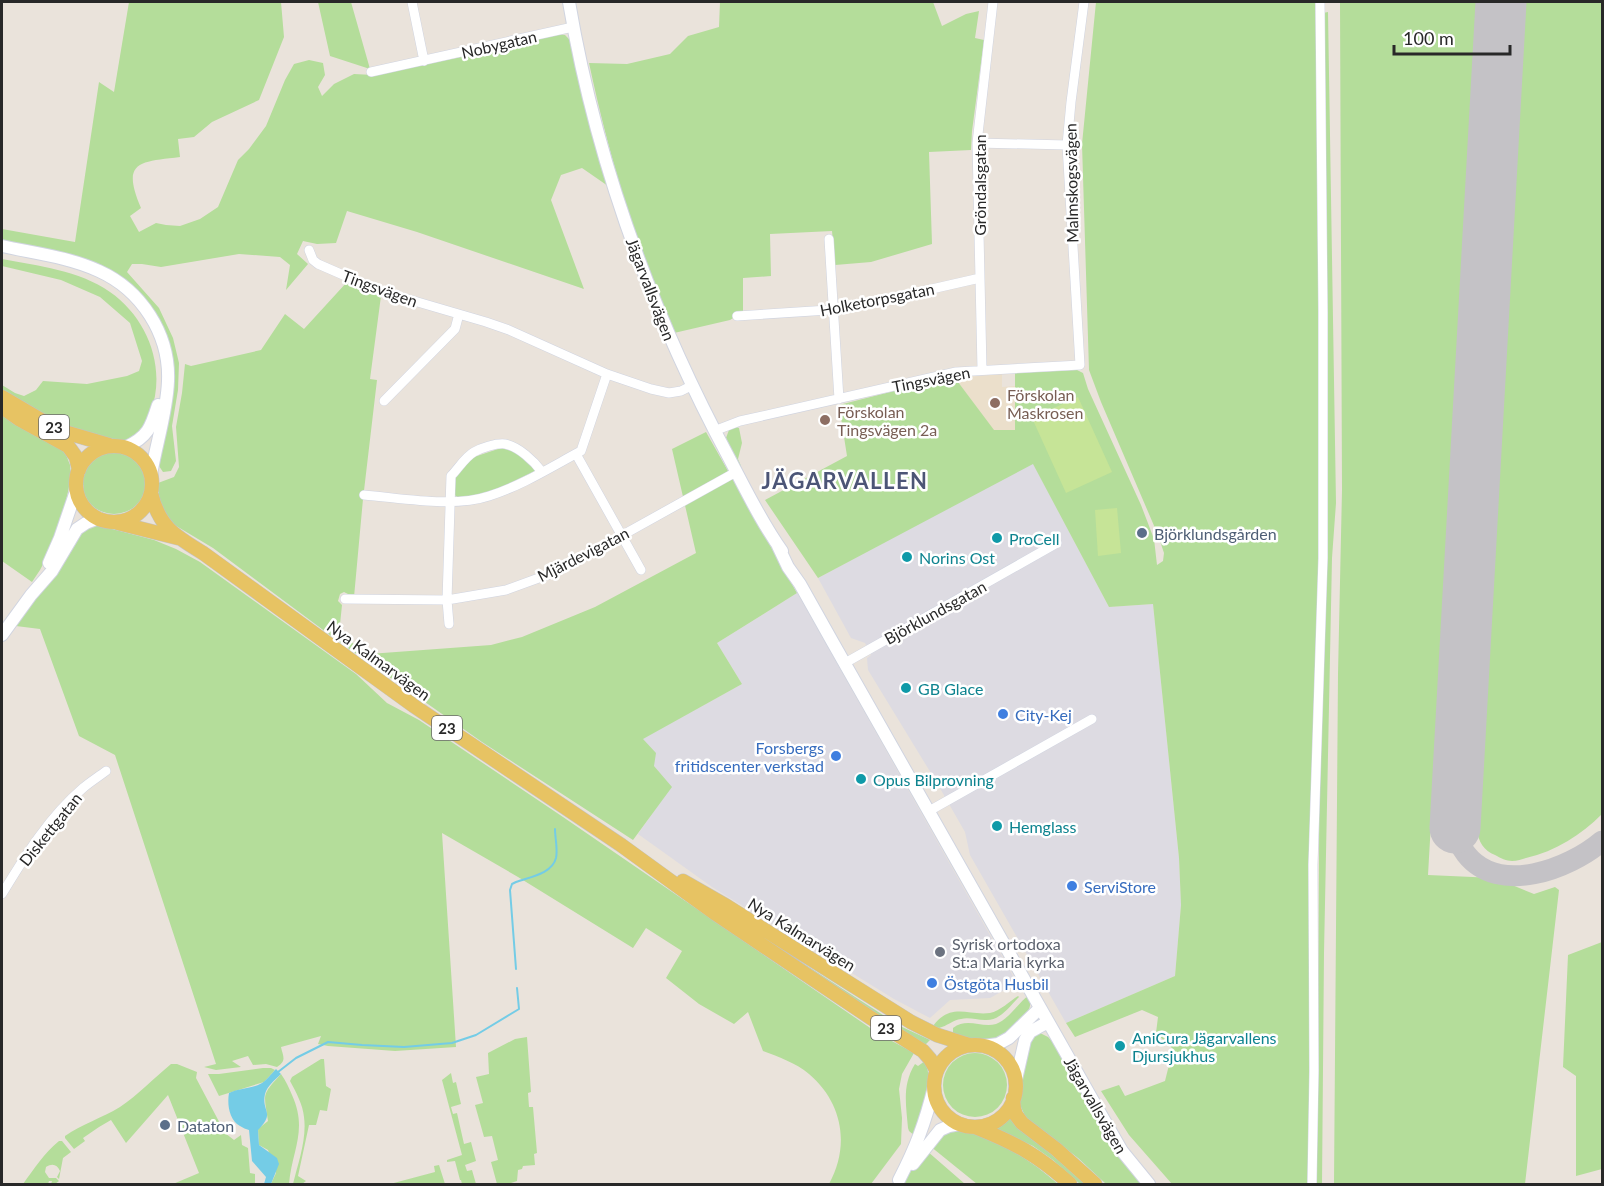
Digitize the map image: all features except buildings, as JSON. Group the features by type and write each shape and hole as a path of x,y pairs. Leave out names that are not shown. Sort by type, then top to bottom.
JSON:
{"main road":[{"name":"23","path":"2,397 53,427 111,446 126,447"},
{"name":"23","path":"2,407 68,446 76,457 79,470"},
{"path":"111,446 91,453 79,470 77,488 84,506 91,513 106,520 123,520 137,514 151,493"},
{"path":"126,447 142,458 152,475"},
{"name":"23","path":"151,493 152,475"},
{"name":"Nya Kalmarvägen","path":"151,493 161,519 180,539 212,558 414,706 621,845 716,914 923,1051 937,1071"},
{"name":"Nya Kalmarvägen","path":"106,520 180,539"},
{"name":"Nya Kalmarvägen","path":"621,845 725,904 911,1022 937,1035 976,1046"},
{"path":"976,1046 953,1051 941,1063 937,1071 934,1087 944,1113 966,1125 1024,1148 1050,1166 1070,1185"},
{"name":"23","path":"976,1046 997,1052 1012,1070 1014,1109 1022,1123 1056,1149 1095,1185"},
{"path":"966,1125 986,1125 998,1119 1007,1110 1014,1091"}],"street":[{"path":"412,2 424,61"},
{"name":"Jägarvallsvägen","path":"578,2 570,8 598,135 658,312 691,386 736,472 778,546 792,565 800,584 1048,1022 1122,1151 1149,1185"},
{"name":"Gröndalsgatan","path":"982,369 977,143 993,2"},
{"name":"Malmskogsvägen","path":"1080,364 1067,145 1084,2"},
{"path":"1312,1185 1313,854 1323,558 1320,2"},
{"name":"Nobygatan","path":"370,72 573,27"},
{"path":"977,143 1067,145"},
{"path":"829,238 839,399"},
{"path":"2,246 75,262 99,271 116,280 131,292 147,311 156,325 163,344 169,379 152,475"},
{"name":"Tingsvägen","path":"309,250 313,260 318,264 362,284 509,330 607,374 669,393 691,386"},
{"path":"2,254 72,270 96,278 117,290 143,318 158,354 161,372 159,403 148,431 136,443 126,447"},
{"name":"Holketorpsgatan","path":"737,316 833,311 980,278"},
{"path":"384,400 455,329 459,314"},
{"name":"Tingsvägen","path":"714,431 740,421 945,374 982,369 1080,364"},
{"path":"364,495 449,502 489,497 542,472 581,451 607,374"},
{"path":"448,624 451,476 472,453 498,444 510,446 536,463 542,472"},
{"path":"576,454 641,570"},
{"name":"Mjärdevigatan","path":"345,599 447,600 506,590 554,573 736,472"},
{"path":"2,635 31,595 47,567 60,538 77,488"},
{"path":"31,595 52,572 77,529 86,523 106,520"},
{"name":"Björklundsgatan","path":"845,663 1057,543"},
{"path":"929,811 1092,719"},
{"name":"Diskettgatan","path":"2,894 32,846 61,810 83,788 106,771"},
{"path":"976,1046 998,1044 1009,1038 1041,1008"},
{"path":"1014,1091 1025,1040 1030,1032 1048,1022"},
{"path":"897,1182 918,1142 934,1087"},
{"path":"897,1182 940,1130 944,1127 966,1125"}],"shaded area":[{"name":"Förskolan Maskrosen","path":"1002,374 1002,387 1015,386 1016,430 994,431 955,378"},
{"path":"1033,463 1109,607 1153,604 1179,858 1181,905 1175,976 1066,1023 970,855 965,832 868,670 867,658 871,655 865,643 851,638 818,578"},
{"path":"797,593 1017,983 990,998 950,1000 930,1018 894,999 712,887 638,834 671,787 654,766 642,739 742,684 717,643"}],"green space":[{"path":"129,2 281,2 284,37 259,100 212,122 194,137 178,139 180,157 154,160 138,167 133,181 141,208 130,216 139,232 156,223 180,226 200,219 218,207 238,160 266,126 294,64 309,60 323,63 325,75 318,87 322,96 334,84 354,74 373,75 557,34 565,35 571,41 608,186 582,168 561,175 551,200 584,289 417,232 347,211 336,243 317,244 303,241 297,254 308,264 286,290 290,265 280,257 239,254 161,267 132,264 127,272 159,308 173,338 179,363 178,390 172,426 176,461 171,471 163,472 159,461 173,381 134,288 2,241 2,229 75,242 99,82 114,92"},
{"path":"318,2 351,2 370,69 330,56"},
{"path":"720,2 933,2 942,26 966,14 979,11 975,38 984,40 971,150 929,152 932,244 871,262 835,265 832,231 770,234 771,276 743,278 743,312 730,320 674,333 625,202 589,63 627,64 670,54 688,36 719,27"},
{"path":"1096,2 1316,2 1319,554 1308,1184 1172,1184 1129,1135 1101,1091 1119,1085 1125,1096 1165,1081 1173,1049 1156,1033 1158,1017 1142,1010 1075,1037 1066,1023 1175,976 1181,905 1179,858 1153,604 1109,607 1033,464 818,578 765,500 847,456 839,405 955,378 994,430 1015,430 1015,373 1077,370 1083,373 1088,389 1141,505 1154,539 1157,565 1163,561 1164,553 1158,535 1089,370 1082,144"},
{"path":"1340,2 1478,2 1428,875 1495,878 1534,894 1555,887 1559,890 1525,1184 1334,1184 1338,674 1342,490"},
{"path":"1524,2 1602,2 1602,814 1577,835 1558,847 1512,861 1488,851 1480,842 1477,830"},
{"path":"1328,12 1336,503 1332,558 1322,1184 1316,1184 1323,13"},
{"path":"2,259 58,270 85,279 110,292 132,312 148,338 156,366 155,396 151,413 144,428 137,436 128,440 118,440 53,421 2,391 2,385 24,396 36,390 43,381 87,384 127,376 139,371 142,361 130,323 100,297 61,280 2,266"},
{"path":"347,282 381,296 370,379 377,380 354,597 344,592 340,594 338,601 342,605 339,634 369,654 491,645 522,637 595,607 696,553 672,449 706,432 797,593 717,643 742,684 643,739 656,753 654,766 672,787 633,840 482,742 338,641 213,548 173,524 164,515 160,506 158,483 174,477 179,467 176,427 185,364 191,366 261,350 285,314 304,329"},
{"path":"1078,397 1112,472 1066,493 1032,418"},
{"path":"2,415 65,452 70,465 71,477 63,516 50,551 32,582 2,561"},
{"path":"739,428 742,443 738,459 740,467 726,438 729,430"},
{"path":"501,448 517,452 537,470 490,493 459,498 453,494 455,476 471,458"},
{"path":"114,450 126,452 137,459 144,470 146,482 144,494 137,505 126,512 114,514 102,512 91,505 84,494 82,482 84,470 91,459 102,452"},
{"path":"1117,508 1121,553 1098,556 1095,510"},
{"path":"97,525 154,540 200,562 356,674 387,703 419,720 879,1034 914,1053 902,1074 899,1089 902,1118 901,1144 871,1184 829,1184 836,1170 841,1140 836,1112 829,1098 820,1085 804,1070 763,1051 748,1012 734,1024 699,1004 666,978 682,951 646,928 633,948 442,833 456,1047 395,1051 328,1046 318,1044 321,1036 281,1047 283,1060 277,1067 266,1064 253,1065 248,1056 232,1061 241,1067 216,1070 204,1067 216,1064 115,755 79,736 40,629 16,626 77,537 87,528"},
{"path":"739,922 900,1026 930,1040 925,1045 899,1030"},
{"path":"1602,942 1602,1169 1576,1176 1576,1076 1563,1067 1568,955"},
{"path":"1029,995 1030,1005 1027,1013 1006,1033 995,1039 980,1040 953,1033 953,1028 964,1023 996,1024"},
{"path":"1018,996 1000,1016 990,1020 964,1018 939,1028 933,1026 946,1014 953,1012 994,1012"},
{"path":"1040,1033 1053,1042 1142,1184 1106,1184 1078,1158 1026,1118 1020,1105 1024,1059 1029,1042"},
{"path":"527,1037 531,1092 528,1093 529,1107 533,1107 537,1153 534,1154 535,1165 523,1166 518,1170 517,1181 497,1184 491,1162 498,1160 492,1136 484,1137 475,1105 483,1103 476,1077 489,1074 488,1053 515,1039"},
{"path":"969,1053 981,1053 998,1062 1005,1073 1007,1085 1005,1097 998,1108 981,1117 969,1117 957,1112 948,1103 943,1091 943,1079 948,1067 957,1058"},
{"path":"324,1059 326,1086 331,1089 327,1111 320,1110 316,1125 309,1125 298,1176 306,1181 302,1184 293,1184 302,1151 305,1125 301,1103 290,1081 292,1077"},
{"path":"925,1061 928,1070 928,1089 915,1136 908,1128 906,1103 908,1079 915,1064 918,1066"},
{"path":"171,1064 197,1072 196,1078 225,1133 234,1140 241,1135 242,1145 248,1148 250,1173 255,1174 255,1184 173,1184 199,1173 168,1095 126,1143 111,1120 83,1138 85,1141 74,1149 65,1138 78,1128 120,1107"},
{"path":"263,1068 275,1070 264,1082 219,1096 208,1074 219,1074"},
{"path":"451,1073 453,1083 456,1082 461,1104 451,1107 453,1114 457,1113 464,1144 471,1142 476,1161 465,1165 467,1171 472,1170 476,1184 462,1184 455,1161 447,1162 447,1160 462,1155 442,1080"},
{"path":"281,1074 297,1107 299,1130 289,1184 271,1184 276,1173 268,1150 259,1145 258,1129 268,1121 265,1095"},
{"path":"1009,1115 1012,1121 1085,1184 1080,1184 1033,1146 993,1127"},
{"path":"954,1128 983,1137 1009,1149 1058,1184 977,1184 930,1146 943,1131"},
{"path":"59,1141 62,1141 71,1152 63,1158 59,1179 57,1177 60,1171 56,1166 46,1167 45,1172 49,1178 56,1178 59,1181 55,1184 49,1181 48,1184 23,1184 44,1156"},
{"path":"927,1151 965,1184 901,1184"},
{"path":"439,1165 445,1184 390,1184 435,1172 434,1166"}],"water":[{"path":"276,1069 281,1074 266,1091 264,1100 267,1115 258,1130 259,1145 277,1158 279,1164 271,1184 264,1184 266,1177 252,1161 249,1130 233,1120 228,1097 229,1093 262,1083"}],"waterway":[{"path":"516,969 510,890 512,884 539,874 554,863 557,851 555,829"},
{"path":"278,1072 296,1058 328,1042 404,1047 452,1043 476,1035 519,1009 517,988"}],"taxiway":[{"path":"1455,828 1460,845 1480,867 1497,874 1515,876 1534,874 1571,861 1602,841"}],"runway":[{"path":"1455,828 1501,2"}],"place":[{"name":"Förskolan Maskrosen","path":"995,403"},
{"name":"Förskolan Tingsvägen 2a","path":"825,420"},
{"name":"Björklundsgården","path":"1142,533"},
{"name":"ProCell","path":"997,538"},
{"name":"Norins Ost","path":"907,557"},
{"name":"GB Glace","path":"906,688"},
{"name":"City-Kej","path":"1003,714"},
{"name":"Forsbergs fritidscenter verkstad","path":"836,756"},
{"name":"Opus Bilprovning","path":"861,779"},
{"name":"Hemglass","path":"997,826"},
{"name":"ServiStore","path":"1072,886"},
{"name":"Syrisk ortodoxa St:a Maria kyrka","path":"940,952"},
{"name":"Östgöta Husbil","path":"932,983"},
{"name":"AniCura Jägarvallens Djursjukhus","path":"1120,1046"},
{"name":"Dataton","path":"165,1125"}],"district":[{"name":"JÄGARVALLEN","path":"845,480"}]}
